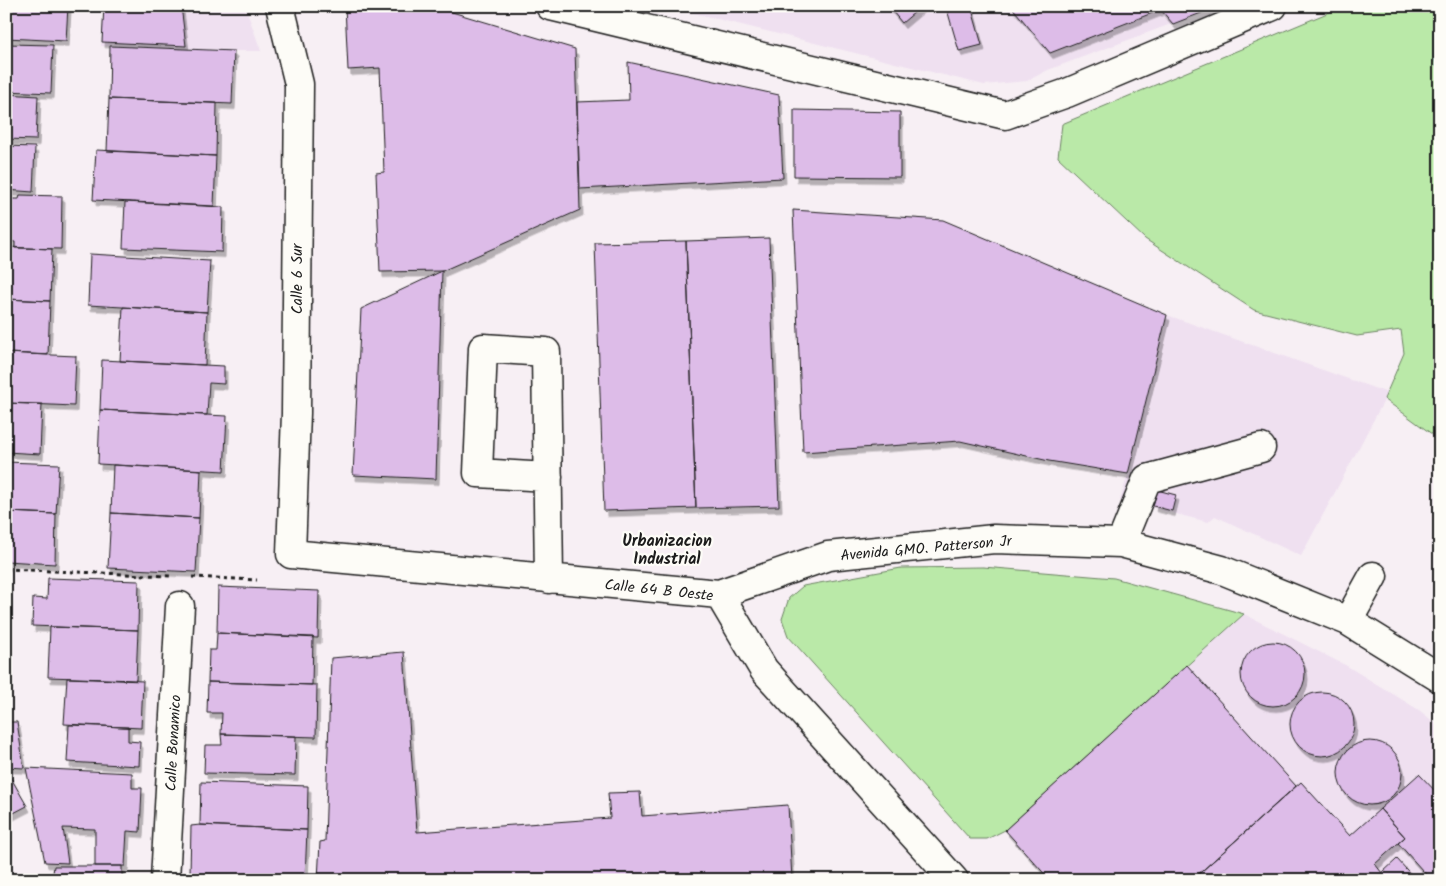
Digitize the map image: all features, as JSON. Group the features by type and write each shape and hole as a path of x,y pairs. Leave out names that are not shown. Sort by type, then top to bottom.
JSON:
{"street":[{"name":"Calle 6 Sur","path":"280,6 298,84 296,413 291,554"},
{"path":"550,6 1005,115 1067,93 1273,6"},
{"path":"548,477 478,473 483,348 546,352 548,477 549,578"},
{"path":"1121,543 1147,479 1261,448"},
{"name":"Avenida GMO. Patterson Jr","path":"719,594 828,556 994,540 1121,543 1222,570 1348,621 1440,678"},
{"name":"Calle 64 B Oeste","path":"291,554 719,594 764,670 954,880"},
{"path":"1348,621 1372,576"},
{"name":"Calle Bonamico","path":"166,880 180,606"}],"path":[{"path":"6,570 179,576"},
{"path":"188,577 257,580"}],"shaded area":[{"path":"104,6 245,6 261,51 101,46"},
{"path":"665,6 1219,6 1048,70 1027,81 984,85"},
{"path":"1167,315 1388,393 1301,556 1215,516 1208,522 1120,500"},
{"path":"1244,614 1347,666 1419,710 1440,727 1440,880 1050,880 1005,830"}],"green space":[{"path":"1344,6 1440,6 1440,440 1384,399 1404,353 1401,330 1357,336 1254,310 1145,239 1058,157 1062,124"},
{"path":"983,567 1114,578 1244,614 1005,830 987,839 970,839 788,636 782,619 789,598 803,586 901,568"}],"building":[{"path":"6,6 68,6 66,41 6,38"},
{"path":"104,6 181,6 186,46 102,42"},
{"path":"345,6 432,6 575,49 580,210 442,271 380,272 376,173 384,172 380,68 348,70"},
{"path":"888,6 922,6 902,23"},
{"path":"946,6 971,6 982,45 959,51"},
{"path":"1011,6 1170,6 1050,53"},
{"path":"1170,6 1219,6 1173,24 1161,10"},
{"path":"6,44 53,45 51,93 6,91"},
{"path":"110,46 234,51 232,104 109,99"},
{"path":"628,62 779,95 783,178 580,189 577,102 629,100"},
{"path":"6,94 38,96 36,140 6,139"},
{"path":"109,99 217,103 216,156 107,151"},
{"path":"794,110 900,112 900,177 794,176"},
{"path":"6,146 35,147 33,192 6,190"},
{"path":"96,150 216,156 214,206 93,200"},
{"path":"20,195 62,196 61,249 15,248 15,242 6,241 6,199 19,199"},
{"path":"125,202 223,207 222,252 123,248"},
{"path":"793,210 943,220 1167,315 1128,474 1049,461 960,441 803,452"},
{"path":"769,238 779,506 696,508 686,241"},
{"path":"686,241 696,508 604,511 595,243"},
{"path":"6,247 52,249 50,301 6,299"},
{"path":"90,254 210,261 207,312 88,305"},
{"path":"442,271 436,479 353,475 361,309"},
{"path":"6,299 50,301 48,355 6,353"},
{"path":"123,307 207,312 205,365 120,361"},
{"path":"6,353 76,356 74,406 6,403"},
{"path":"102,360 224,366 224,384 209,383 207,415 100,410"},
{"path":"6,403 42,404 40,454 6,452"},
{"path":"100,410 227,416 224,471 98,464"},
{"path":"6,462 59,464 56,514 6,512"},
{"path":"113,465 201,470 199,518 111,513"},
{"path":"1157,490 1176,495 1172,511 1153,506"},
{"path":"6,512 56,514 55,564 6,561"},
{"path":"111,513 199,518 196,572 108,568"},
{"path":"48,578 139,581 138,630 32,626 33,598 47,599"},
{"path":"218,587 319,591 318,638 217,633"},
{"path":"50,627 138,630 136,680 48,677"},
{"path":"217,633 313,637 312,685 208,682 209,650 216,650"},
{"path":"1273,642 1291,648 1299,656 1305,674 1299,692 1291,700 1273,706 1255,700 1247,692 1241,674 1247,656 1255,648"},
{"path":"404,652 417,832 610,818 608,793 640,792 642,816 788,805 792,880 318,880 320,842 325,841 331,658"},
{"path":"1187,665 1296,786 1192,880 1050,880 1005,830"},
{"path":"67,678 143,681 141,728 64,724"},
{"path":"208,682 317,685 316,737 221,734 222,713 207,713"},
{"path":"1322,692 1340,698 1348,706 1354,724 1348,742 1340,750 1322,756 1304,750 1296,742 1290,724 1296,706 1304,698"},
{"path":"6,722 17,722 24,768 6,767"},
{"path":"69,725 128,727 128,741 140,742 139,766 67,762"},
{"path":"221,734 296,736 295,775 204,773 205,745 222,745"},
{"path":"1370,741 1388,747 1396,755 1402,773 1396,791 1388,799 1370,805 1352,799 1344,791 1338,773 1344,755 1352,747"},
{"path":"26,768 132,773 132,788 142,788 140,832 127,831 125,866 95,866 95,829 63,828 68,863 45,862"},
{"path":"6,771 27,806 6,817"},
{"path":"1419,774 1440,796 1440,880 1431,880 1398,843 1405,837 1380,809"},
{"path":"201,782 308,786 307,830 200,825"},
{"path":"1301,782 1350,836 1380,809 1405,837 1375,864 1382,873 1375,880 1192,880"},
{"path":"191,826 307,830 305,878 190,874"},
{"path":"1397,859 1416,880 1375,880 1382,873"},
{"path":"54,866 122,866 122,880 52,880"},
{"path":"190,874 282,877 282,880 189,880"}],"waterway":[{"path":"1438,6 1438,56 1440,64"}],"district":[{"name":"Urbanizacion Industrial","path":"667,549"}]}
